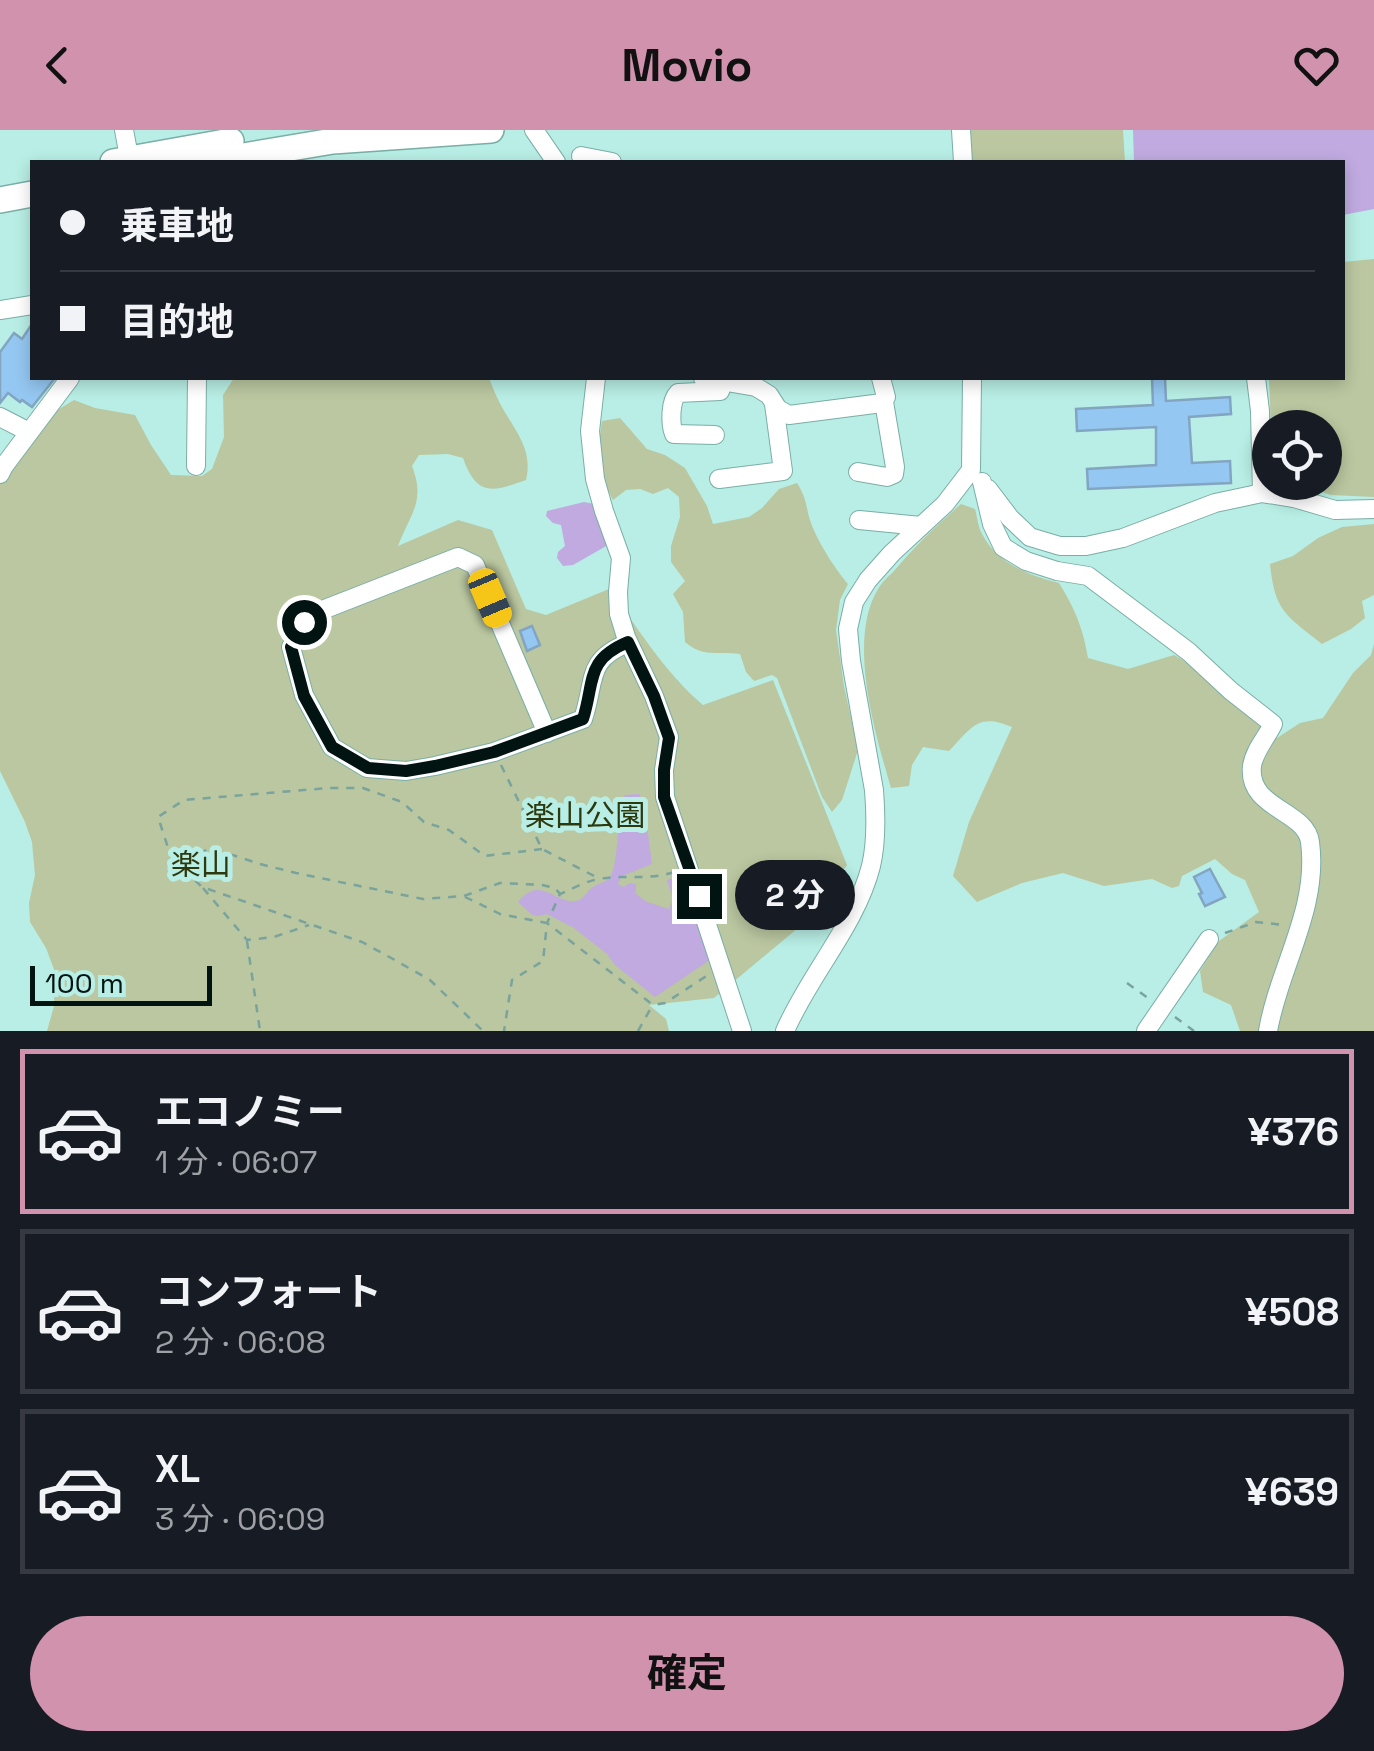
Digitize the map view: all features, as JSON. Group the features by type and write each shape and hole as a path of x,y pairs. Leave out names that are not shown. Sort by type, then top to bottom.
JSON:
{"highway":[{"path":"147,160 491,130"},
{"path":"218,160 293,147"},
{"path":"0,183 30,177"},
{"path":"0,200 30,194"}],"street":[{"path":"124,130 124,160"},
{"path":"534,130 555,160"},
{"path":"961,130 964,160"},
{"path":"580,152 606,160"},
{"path":"0,310 30,304"},
{"path":"0,474 68,380"},
{"path":"196,466 197,380"},
{"path":"596,380 590,431 594,478 621,558 619,614 669,738 664,797 742,1031"},
{"path":"717,380 756,387 784,413 796,416 884,402"},
{"path":"858,472 886,477 894,474 882,380"},
{"path":"972,380 976,476 1003,546 1026,562 1088,576 1188,652 1272,724 1252,770 1264,800 1308,833 1310,892 1268,1031"},
{"path":"1256,380 1260,410"},
{"path":"715,436 674,434 673,399 678,393 720,391 724,381"},
{"path":"720,479 783,472 774,404"},
{"path":"0,416 28,432"},
{"path":"976,476 1030,536 1060,546 1086,546 1123,538 1216,503 1252,495"},
{"path":"786,1031 854,909 874,850 874,790 848,629 854,602 868,580 976,476"},
{"path":"1301,500 1335,510 1374,510"},
{"path":"860,520 921,526"},
{"path":"547,733 475,565 458,557 325,609 304,622 291,647 304,696 332,747 368,768 406,771 494,752 547,733 583,719 592,672 608,651 628,642"},
{"path":"1146,1031 1209,939"}],"path":[{"path":"494,752 542,850"},
{"path":"260,1031 247,940 172,857 158,817 184,800 363,788 402,802 424,822 449,830 485,856 542,850 599,879"},
{"path":"172,857 214,849 278,869 422,899 464,896 500,883 542,885 555,888 560,894"},
{"path":"504,1031 512,980 542,961 547,922 560,894 599,879 658,878 678,870 690,871"},
{"path":"202,887 362,942 430,980 483,1031"},
{"path":"464,896 500,914 547,922 653,1004 665,1004 722,966"},
{"path":"1209,939 1256,922 1300,927"},
{"path":"247,940 274,937 310,924"},
{"path":"638,1031 653,1004"}],"green space":[{"path":"970,130 1123,130 1125,160 971,160"},
{"path":"1374,259 1374,497 1342,496 1342,410 1270,410 1269,380 1345,380 1345,262"},
{"name":"楽山","path":"233,380 490,380 525,451 526,480 487,488 474,480 463,458 419,455 412,466 417,499 398,546 458,520 492,530 526,609 546,615 609,589 664,665 703,705 773,680 847,865 804,923 714,998 649,1005 666,1019 669,1031 47,1031 54,1006 55,972 30,922 29,903 35,875 32,842 0,771 0,483 51,414 74,400 135,415 171,475 202,476 212,469 224,437 223,395"},
{"path":"620,418 647,449 685,468 713,524 749,517 779,489 797,483 801,490 816,535 848,584 840,600 836,630 858,750 842,800 832,812 822,797 777,678 772,675 754,681 740,654 705,652 685,642 683,612 673,594 685,581 671,562 671,546 680,517 679,497 668,488 653,494 640,489 626,490 613,500 602,471 600,431 602,421"},
{"path":"961,504 975,509 987,543 1004,560 1059,583 1078,619 1088,658 1128,669 1174,655 1277,738 1300,723 1323,718 1353,673 1371,655 1374,644 1374,1031 1240,1031 1231,1005 1203,992 1200,971 1219,941 1259,912 1245,880 1215,859 1182,876 1179,886 1172,888 1152,879 1104,886 1063,873 1022,883 977,902 953,876 969,822 1012,727 983,722 970,729 949,751 923,747 912,765 909,786 891,788 878,741 864,660 869,610 880,586"},
{"path":"1374,524 1374,595 1362,601 1365,618 1322,644 1284,611 1275,593 1270,564 1293,556 1342,527"}],"shaded area":[{"path":"1133,130 1374,130 1374,209 1345,215 1345,160 1134,160"},
{"path":"584,502 594,504 608,545 573,565 563,566 557,558 565,546 561,525 546,516 547,511"},
{"path":"639,794 644,803 652,864 622,876 618,884 636,884 636,894 669,909 673,899 667,880 679,875 688,886 683,894 689,896 713,958 655,997 574,928 547,914 531,914 518,902 534,890 568,901 578,900 608,879 615,859 621,802 625,795"}],"building":[{"path":"30,327 30,380 53,380 32,407 8,393 0,403 0,352 14,333 22,339"},
{"path":"1152,380 1165,380 1166,401 1230,397 1231,414 1189,417 1192,463 1230,461 1231,483 1088,489 1087,469 1156,465 1156,427 1077,431 1076,409 1153,405"},
{"path":"532,626 540,645 527,651 520,631"},
{"path":"1210,869 1225,897 1205,906 1194,877"}],"route":[{"path":"304,622 291,647 304,696 332,747 368,768 406,771 494,752 583,719 592,672 608,651 628,642 669,738 664,797 699,896"}],"park label":[{"name":"楽山公園","path":"585,815"}]}
